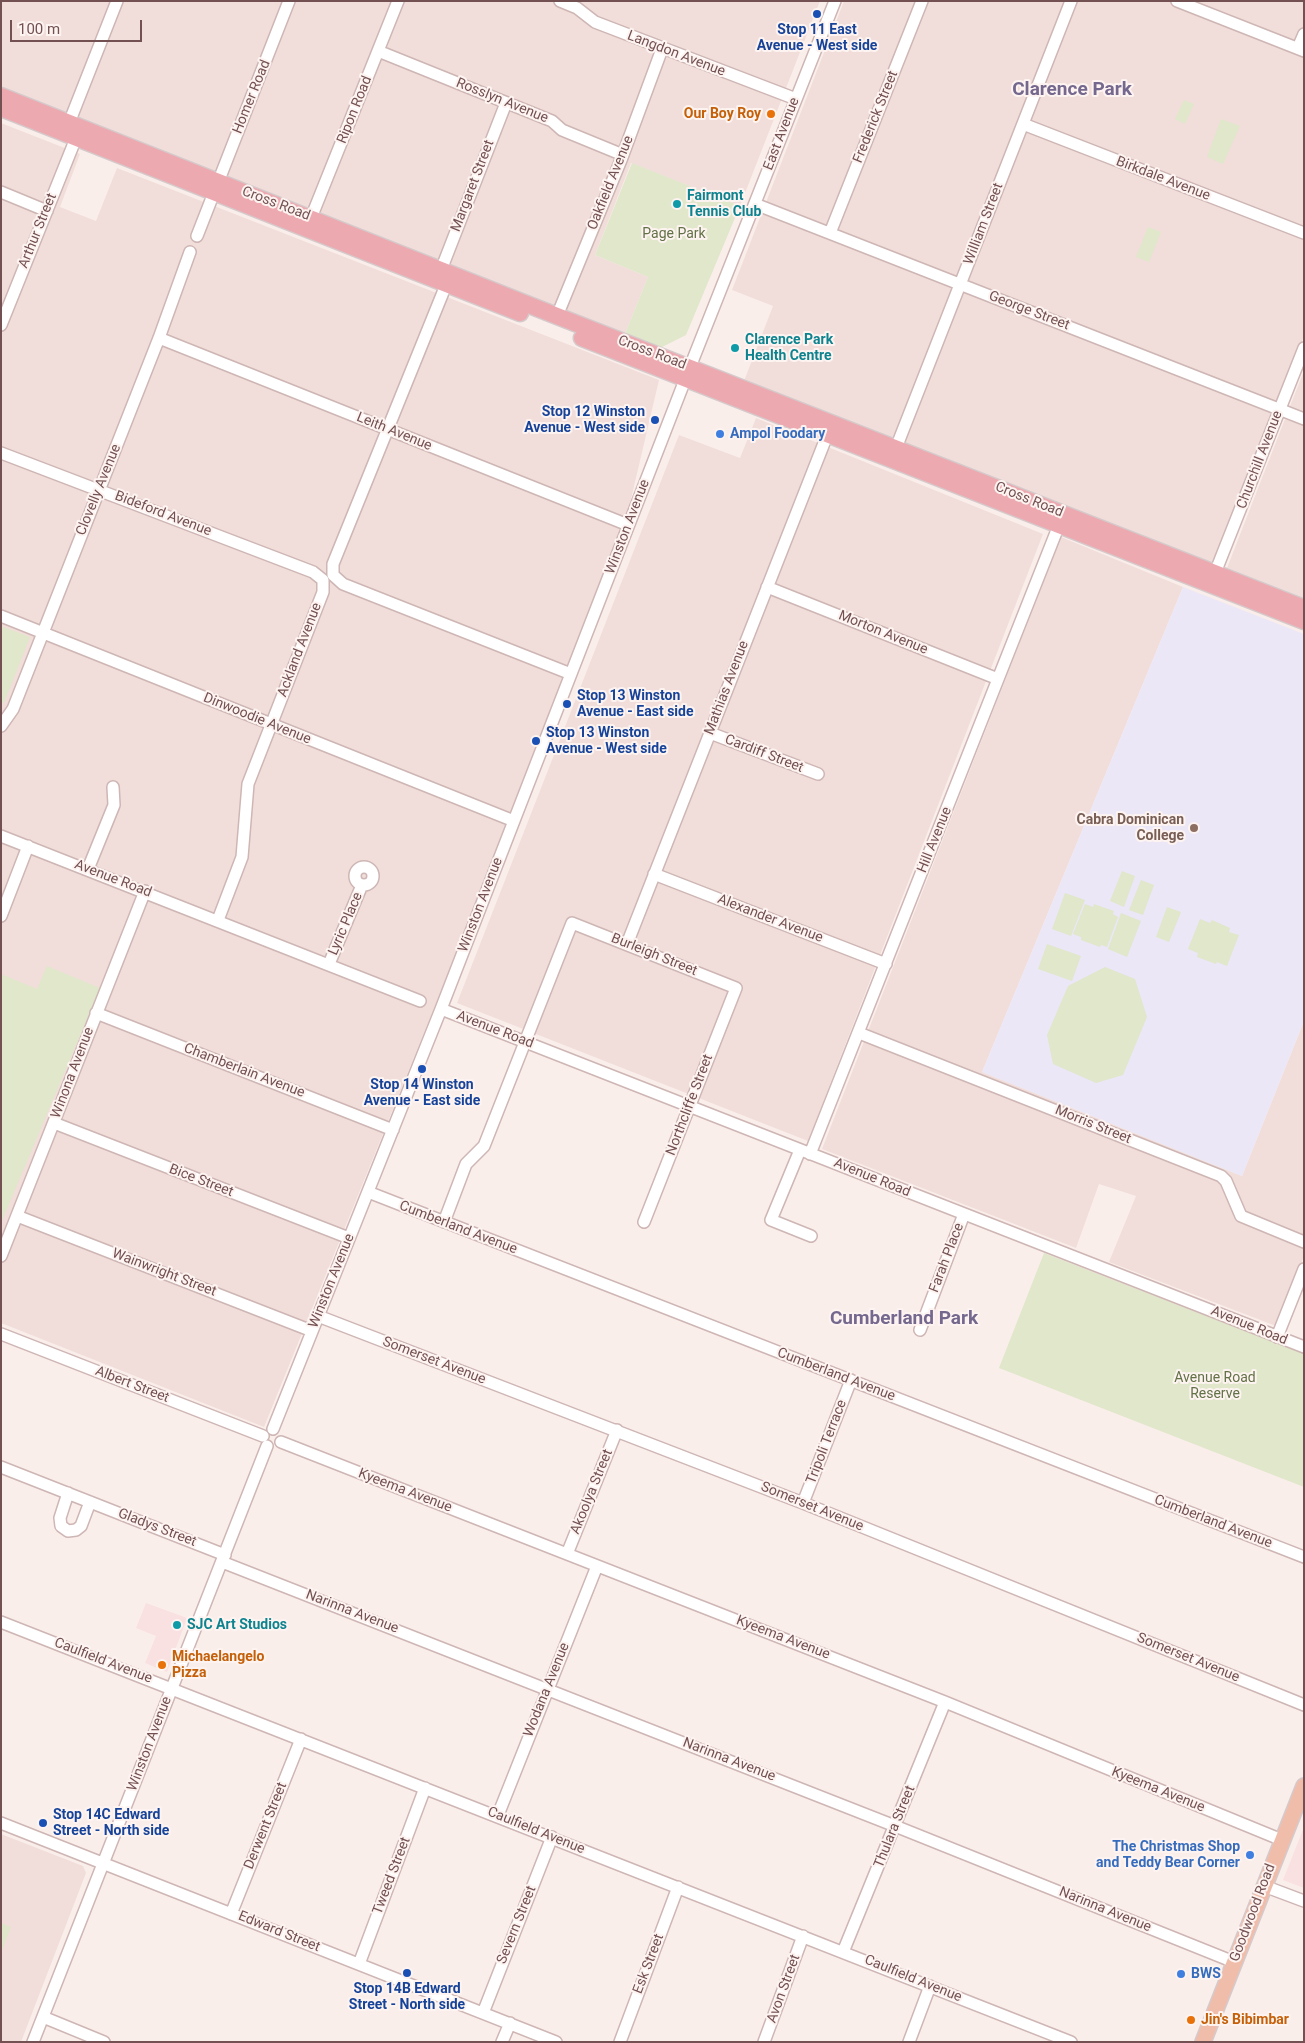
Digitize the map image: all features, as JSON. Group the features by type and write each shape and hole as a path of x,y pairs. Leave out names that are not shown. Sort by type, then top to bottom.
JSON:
{"highway":[{"name":"Cross Road","path":"1,96 73,130 555,321 830,427 1061,520 1213,578 1304,608"},
{"name":"Cross Road","path":"1,108 73,130"},
{"name":"Cross Road","path":"1213,578 1304,621"}],"main road":[{"name":"Goodwood Road","path":"1203,2042 1304,1786"}],"street":[{"name":"Arthur Street","path":"1,325 47,211 117,1"},
{"name":"Homer Road","path":"216,187 289,1"},
{"name":"Ripon Road","path":"309,224 398,1"},
{"name":"Langdon Avenue","path":"560,1 577,8 595,22 796,99"},
{"name":"East Avenue","path":"688,373 835,1"},
{"name":"Frederick Street","path":"830,233 922,1"},
{"name":"William Street","path":"894,453 1071,1"},
{"path":"1177,1 1301,50 1304,34"},
{"name":"Oakfield Avenue","path":"555,321 623,155 662,49"},
{"name":"Rosslyn Avenue","path":"378,51 552,121 562,130 623,155"},
{"name":"Margaret Street","path":"443,277 506,103"},
{"name":"Birkdale Avenue","path":"1023,124 1304,233"},
{"path":"197,236 216,187"},
{"path":"1,192 47,211"},
{"name":"George Street","path":"755,204 1304,418"},
{"name":"Clovelly Avenue","path":"2,723 13,709 159,338 190,252"},
{"name":"Ackland Avenue","path":"218,920 242,857 248,784 333,564 388,430 443,277"},
{"name":"Leith Avenue","path":"159,338 628,525"},
{"name":"Churchill Avenue","path":"1213,578 1304,348"},
{"name":"Winston Avenue","path":"273,1430 441,1009 688,373"},
{"name":"Mathias Avenue","path":"627,944 830,427"},
{"name":"Bideford Avenue","path":"1,453 313,572 571,674"},
{"name":"Hill Avenue","path":"810,1236 771,1220 805,1152 859,1032 1061,520"},
{"name":"Morton Avenue","path":"767,587 998,679"},
{"name":"Dinwoodie Avenue","path":"1,616 514,821"},
{"name":"Cardiff Street","path":"710,733 818,774"},
{"path":"88,869 114,805 113,787"},
{"name":"Avenue Road","path":"1,836 420,1000"},
{"path":"1,916 28,846"},
{"name":"Alexander Avenue","path":"654,874 886,964"},
{"name":"Lyric Place","path":"329,964 362,885"},
{"name":"Winona Avenue","path":"1,1256 145,891"},
{"name":"Burleigh Street","path":"525,1041 572,923 736,988"},
{"name":"Northcliffe Street","path":"644,1222 736,988"},
{"name":"Avenue Road","path":"441,1009 1304,1347"},
{"name":"Chamberlain Avenue","path":"96,1013 393,1130"},
{"name":"Morris Street","path":"859,1032 1221,1176 1226,1181 1241,1216 1304,1242"},
{"path":"444,1222 466,1164 484,1146 525,1041"},
{"name":"Bice Street","path":"54,1123 349,1238"},
{"name":"Cumberland Avenue","path":"368,1192 1304,1557"},
{"name":"Farah Place","path":"920,1330 964,1214"},
{"name":"Wainwright Street","path":"17,1216 312,1331"},
{"path":"1277,1337 1304,1269"},
{"name":"Somerset Avenue","path":"318,1316 803,1503 1304,1705"},
{"name":"Albert Street","path":"1,1334 265,1441"},
{"name":"Tripoli Terrace","path":"803,1503 851,1380"},
{"path":"273,1430 280,1434 281,1442 276,1447 265,1441 267,1431 273,1430"},
{"name":"Akoolya Street","path":"568,1554 616,1430"},
{"name":"Winston Avenue","path":"33,2042 223,1558 265,1441"},
{"name":"Kyeema Avenue","path":"281,1442 945,1702 1282,1840"},
{"name":"Gladys Street","path":"1,1467 223,1558"},
{"path":"68,1494 60,1518 62,1526 68,1531 76,1530 81,1526 90,1502"},
{"name":"Narinna Avenue","path":"223,1558 1234,1962"},
{"name":"Wodana Avenue","path":"498,1815 597,1566"},
{"name":"Caulfield Avenue","path":"1,1622 498,1815 930,1986 1055,2039 1071,2042"},
{"name":"Thulara Street","path":"843,1952 945,1702"},
{"name":"Derwent Street","path":"231,1914 301,1739"},
{"name":"Tweed Street","path":"359,1964 425,1788"},
{"name":"Edward Street","path":"1,1823 556,2042"},
{"name":"Severn Street","path":"482,2013 552,1837"},
{"path":"1264,1886 1304,1901"},
{"name":"Esk Street","path":"620,2042 678,1887"},
{"name":"Avon Street","path":"764,2042 803,1936"},
{"path":"909,2042 930,1986"},
{"path":"43,2017 104,2042"},
{"path":"502,2042 510,2024"}],"shaded area":[{"path":"1,1 820,1 740,206 631,163 595,255 648,277 625,334 1,88"},
{"path":"844,1 1304,1 1304,336 1215,564 744,381 773,306 732,290"},
{"path":"1,123 80,154 60,207 96,221 117,168 659,380 627,516 464,934 264,1427 1,1323"},
{"path":"1304,371 1304,411 1290,406"},
{"path":"756,418 1043,534 808,1141 457,1003 679,435 740,458"},
{"path":"1285,419 1304,426 1304,598 1227,568"},
{"path":"1061,537 1183,587 982,1072 1242,1176 1304,1021 1304,1256 1276,1326 1109,1262 1136,1196 1099,1184 1076,1248 822,1149"},
{"name":"Cabra Dominican College","path":"1183,587 1304,634 1304,1021 1242,1176 982,1072"},
{"path":"146,1603 187,1618 167,1672 145,1663 156,1636 136,1628"},
{"path":"1304,1827 1304,1888 1283,1880"},
{"path":"1,1834 83,1866 86,1873 21,2042 1,2042"}],"green space":[{"path":"1184,100 1194,104 1185,124 1175,119"},
{"path":"1221,119 1240,126 1223,164 1207,157"},
{"name":"Page Park","path":"632,163 740,206 686,335 660,348 625,334 648,277 595,255"},
{"path":"1148,227 1161,232 1149,262 1136,257"},
{"path":"1,626 30,637 4,703 1,703"},
{"path":"1122,871 1135,876 1124,907 1110,901"},
{"path":"1141,880 1154,885 1143,915 1129,910"},
{"path":"1065,893 1085,900 1071,936 1052,929"},
{"path":"1085,904 1093,907 1094,904 1114,911 1113,914 1118,917 1107,947 1101,945 1100,947 1081,940 1081,937 1073,934"},
{"path":"1167,907 1181,912 1169,942 1156,937"},
{"path":"1121,913 1141,921 1127,957 1108,949"},
{"path":"1200,919 1210,923 1212,920 1230,928 1229,932 1239,935 1227,966 1197,957 1198,953 1188,949"},
{"path":"1047,944 1081,956 1072,981 1038,969"},
{"path":"47,966 100,988 1,1223 1,974 37,989"},
{"path":"1105,967 1135,979 1147,1017 1123,1075 1096,1083 1053,1064 1047,1035 1068,986"},
{"name":"Avenue Road Reserve","path":"1044,1253 1304,1354 1304,1487 999,1368"},
{"path":"1,1923 11,1927 1,1953"}],"place":[{"name":"Stop 11 East Avenue - West side","path":"817,14"},
{"name":"Our Boy Roy","path":"771,114"},
{"name":"Fairmont Tennis Club","path":"677,204"},
{"name":"Clarence Park Health Centre","path":"735,348"},
{"name":"Stop 12 Winston Avenue - West side","path":"655,420"},
{"name":"Ampol Foodary","path":"720,434"},
{"name":"Stop 13 Winston Avenue - East side","path":"567,704"},
{"name":"Stop 13 Winston Avenue - West side","path":"536,741"},
{"name":"Cabra Dominican College","path":"1194,828"},
{"name":"Stop 14 Winston Avenue - East side","path":"422,1069"},
{"name":"SJC Art Studios","path":"177,1625"},
{"name":"Michaelangelo Pizza","path":"162,1665"},
{"name":"Stop 14C Edward Street - North side","path":"43,1823"},
{"name":"The Christmas Shop and Teddy Bear Corner","path":"1250,1855"},
{"name":"Stop 14B Edward Street - North side","path":"407,1973"},
{"name":"BWS","path":"1181,1974"},
{"name":"Jin's Bibimbar","path":"1191,2020"}],"district":[{"name":"Clarence Park","path":"1072,90"},
{"name":"Cumberland Park","path":"904,1319"}]}
